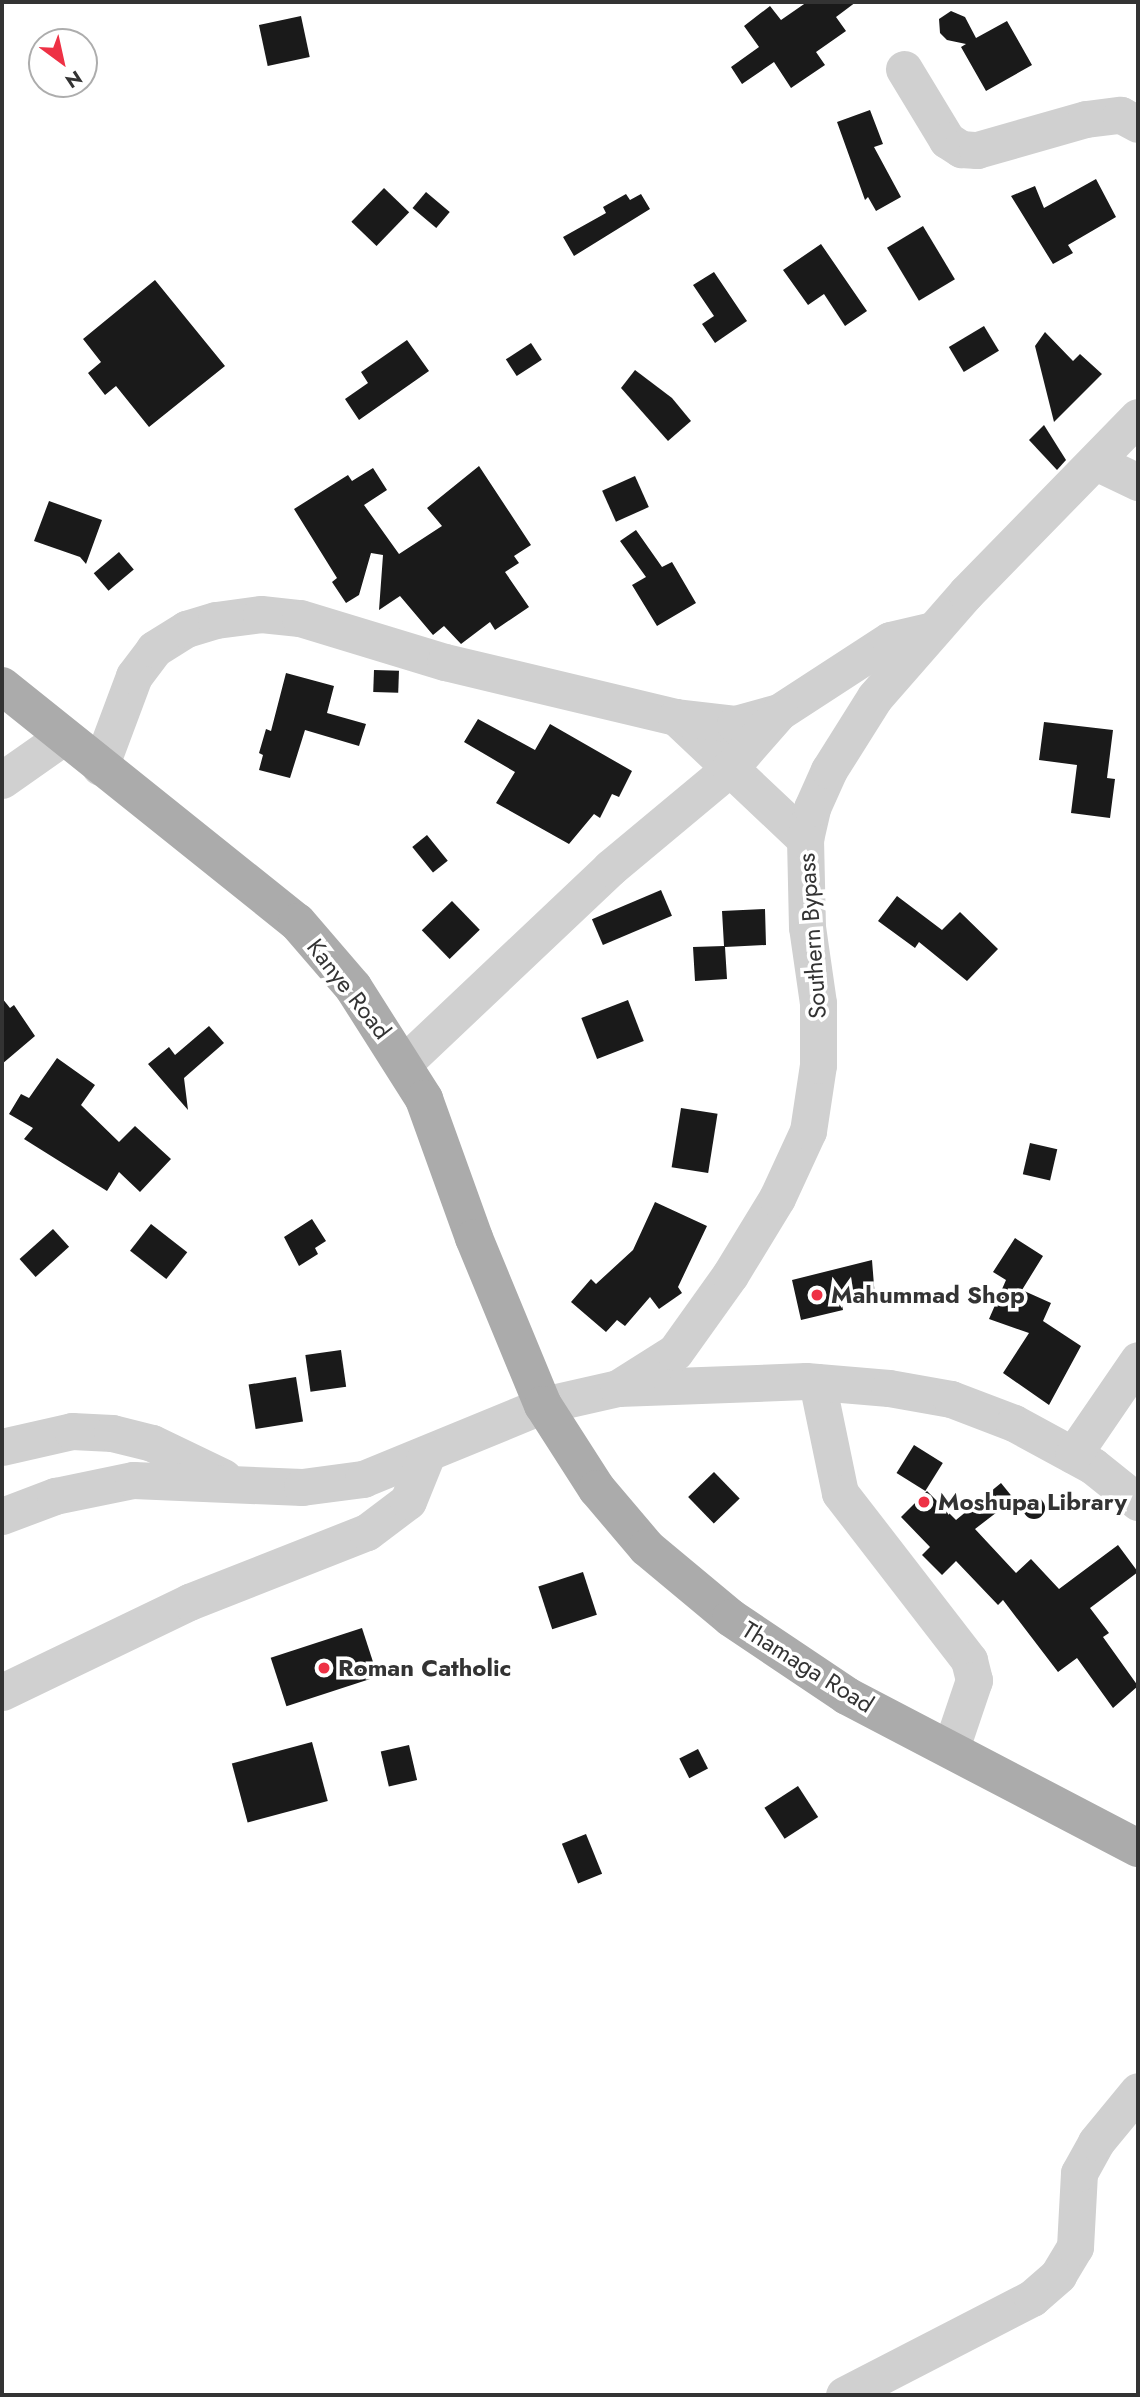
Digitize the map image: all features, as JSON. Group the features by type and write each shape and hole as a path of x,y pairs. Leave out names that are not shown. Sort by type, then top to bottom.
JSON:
{"main road":[{"name":"Kanye Road","path":"2,686 297,922 354,987 404,1063 444,1144 474,1238 543,1405"},
{"name":"Thamaga Road","path":"543,1405 597,1489 647,1548 710,1601 847,1696 1138,1848"}],"street":[{"path":"904,69 947,140 961,149 977,150 1086,119 1121,115 1138,124"},
{"name":"Southern Bypass","path":"2,1516 55,1496 133,1480 230,1481 302,1488 363,1479 543,1405 618,1388 675,1352 730,1275 777,1198 808,1131 818,1065 818,1003 807,927 805,839 812,808 829,770 874,697 933,630 1138,417"},
{"path":"1096,462 1138,482"},
{"path":"100,767 134,676 154,649 186,629 216,620 261,614 300,618 445,662 676,717 735,724 779,712"},
{"path":"404,1063 610,868 730,768 779,712 862,654 890,640 933,630"},
{"path":"676,717 805,839"},
{"path":"2,780 63,737"},
{"path":"1073,1455 1138,1360"},
{"path":"817,1382 840,1493 969,1660 974,1680 951,1748"},
{"path":"618,1388 817,1382 951,1399 1014,1423 1073,1455 1138,1502"},
{"path":"2,1447 72,1431 112,1433 152,1443 230,1481"},
{"path":"2,1692 189,1602 367,1532 408,1500 427,1454"},
{"path":"844,2395 1032,2298 1058,2275 1075,2247 1079,2173 1096,2142 1138,2091"}],"building":[{"path":"807,2 856,2 836,17 846,31 816,52 825,65 791,88 774,62 742,84 731,67 759,47 744,26 770,6 781,20"},
{"path":"951,11 965,17 976,38 1007,21 1032,65 986,91 961,47 966,44 947,40 940,33 939,19"},
{"path":"301,16 310,57 268,66 259,25"},
{"path":"870,110 883,144 874,147 901,197 876,211 868,197 865,200 837,122"},
{"path":"1096,179 1116,217 1068,245 1073,253 1053,264 1011,196 1035,186 1044,208"},
{"path":"384,188 409,212 377,246 351,222"},
{"path":"426,192 450,212 436,228 413,208"},
{"path":"626,194 630,200 641,194 650,209 574,256 563,237 606,213 603,207"},
{"path":"923,226 955,279 919,301 887,248"},
{"path":"821,244 867,311 845,326 824,294 808,305 783,270"},
{"path":"714,272 747,321 715,343 702,324 714,316 693,285"},
{"path":"155,280 225,366 149,427 116,386 105,395 88,373 101,362 83,339"},
{"path":"984,326 999,351 964,372 949,347"},
{"path":"1045,332 1073,361 1080,354 1102,374 1054,422 1035,346"},
{"path":"407,340 429,371 359,420 345,399 368,383 361,372"},
{"path":"531,343 542,360 517,376 506,359"},
{"path":"635,370 672,398 691,421 668,441 621,388"},
{"path":"1044,425 1066,460 1057,470 1029,440"},
{"path":"479,466 531,545 514,556 519,563 505,572 529,607 495,630 490,622 461,644 444,626 433,635 400,596 379,610 383,555 371,553 359,595 346,603 332,582 337,578 294,509 348,475 352,481 373,468 387,490 364,505 399,554 442,526 427,508"},
{"path":"635,476 649,507 616,522 602,491"},
{"path":"49,501 102,520 86,564 80,557 34,541"},
{"path":"636,530 662,567 672,562 696,603 657,626 632,585 646,577 620,541"},
{"path":"119,552 134,570 109,591 94,573"},
{"path":"374,670 399,671 398,693 373,692"},
{"path":"286,673 334,686 327,713 366,724 359,746 305,730 290,778 259,770 263,755 259,753 266,729 271,731"},
{"path":"478,719 535,750 550,724 632,771 619,797 612,794 600,818 594,814 569,844 496,803 515,772 464,742"},
{"path":"1044,722 1113,730 1107,778 1115,779 1110,818 1071,813 1077,765 1039,760"},
{"path":"427,835 448,861 433,873 412,847"},
{"path":"661,890 672,916 603,945 592,919"},
{"path":"897,896 942,930 960,912 998,949 967,981 919,942 915,948 878,921"},
{"path":"452,901 480,930 450,959 422,930"},
{"path":"765,909 766,945 725,947 727,979 695,981 693,947 724,946 722,911"},
{"path":"2,998 10,1008 14,1005 35,1036 2,1064"},
{"path":"628,1000 644,1041 597,1059 581,1018"},
{"path":"209,1026 224,1043 184,1078 188,1110 148,1064 169,1047 175,1055"},
{"path":"57,1058 95,1085 81,1105 119,1142 135,1126 171,1159 140,1192 119,1172 107,1191 24,1139 33,1128 9,1114 21,1094 29,1098"},
{"path":"681,1108 718,1114 708,1173 672,1167"},
{"path":"1030,1143 1057,1149 1050,1180 1023,1174"},
{"path":"655,1202 707,1226 678,1287 682,1293 659,1309 650,1297 625,1326 617,1320 606,1332 571,1302 591,1279 596,1284 633,1250"},
{"path":"312,1219 326,1241 315,1248 318,1254 299,1266 284,1237"},
{"path":"151,1224 187,1252 166,1279 130,1251"},
{"path":"53,1229 69,1247 36,1277 20,1259"},
{"path":"1015,1238 1043,1256 1022,1290 1051,1303 1043,1321 1081,1346 1049,1405 1003,1373 1029,1333 989,1319 1006,1280 993,1272"},
{"path":"872,1260 875,1298 841,1300 843,1310 801,1320 792,1280"},
{"path":"341,1350 346,1387 310,1392 305,1355"},
{"path":"296,1377 303,1421 256,1429 249,1385"},
{"path":"914,1445 943,1463 925,1491 897,1473"},
{"path":"714,1472 740,1499 714,1524 688,1497"},
{"path":"1001,1483 1014,1499 975,1529 1016,1573 1031,1559 1059,1589 1118,1545 1138,1572 1090,1608 1109,1633 1103,1637 1138,1686 1113,1708 1077,1658 1058,1672 1003,1600 998,1605 956,1561 942,1575 922,1555 930,1547 901,1517 927,1491 956,1520"},
{"path":"1034,1497 1042,1500 1045,1508 1042,1516 1034,1519 1026,1516 1023,1508 1026,1500"},
{"path":"583,1572 597,1615 552,1629 538,1587"},
{"name":"Roman Catholic","path":"362,1628 378,1677 286,1706 271,1658"},
{"path":"312,1742 328,1801 248,1822 232,1763"},
{"path":"409,1745 417,1780 389,1787 381,1752"},
{"path":"698,1749 708,1769 689,1778 679,1759"},
{"path":"798,1786 818,1817 785,1839 764,1808"},
{"path":"586,1834 602,1874 578,1884 562,1844"}],"place":[{"name":"Mahummad Shop","path":"817,1295"},
{"name":"Moshupa Library","path":"924,1502"},
{"name":"Roman Catholic","path":"324,1668"}]}
